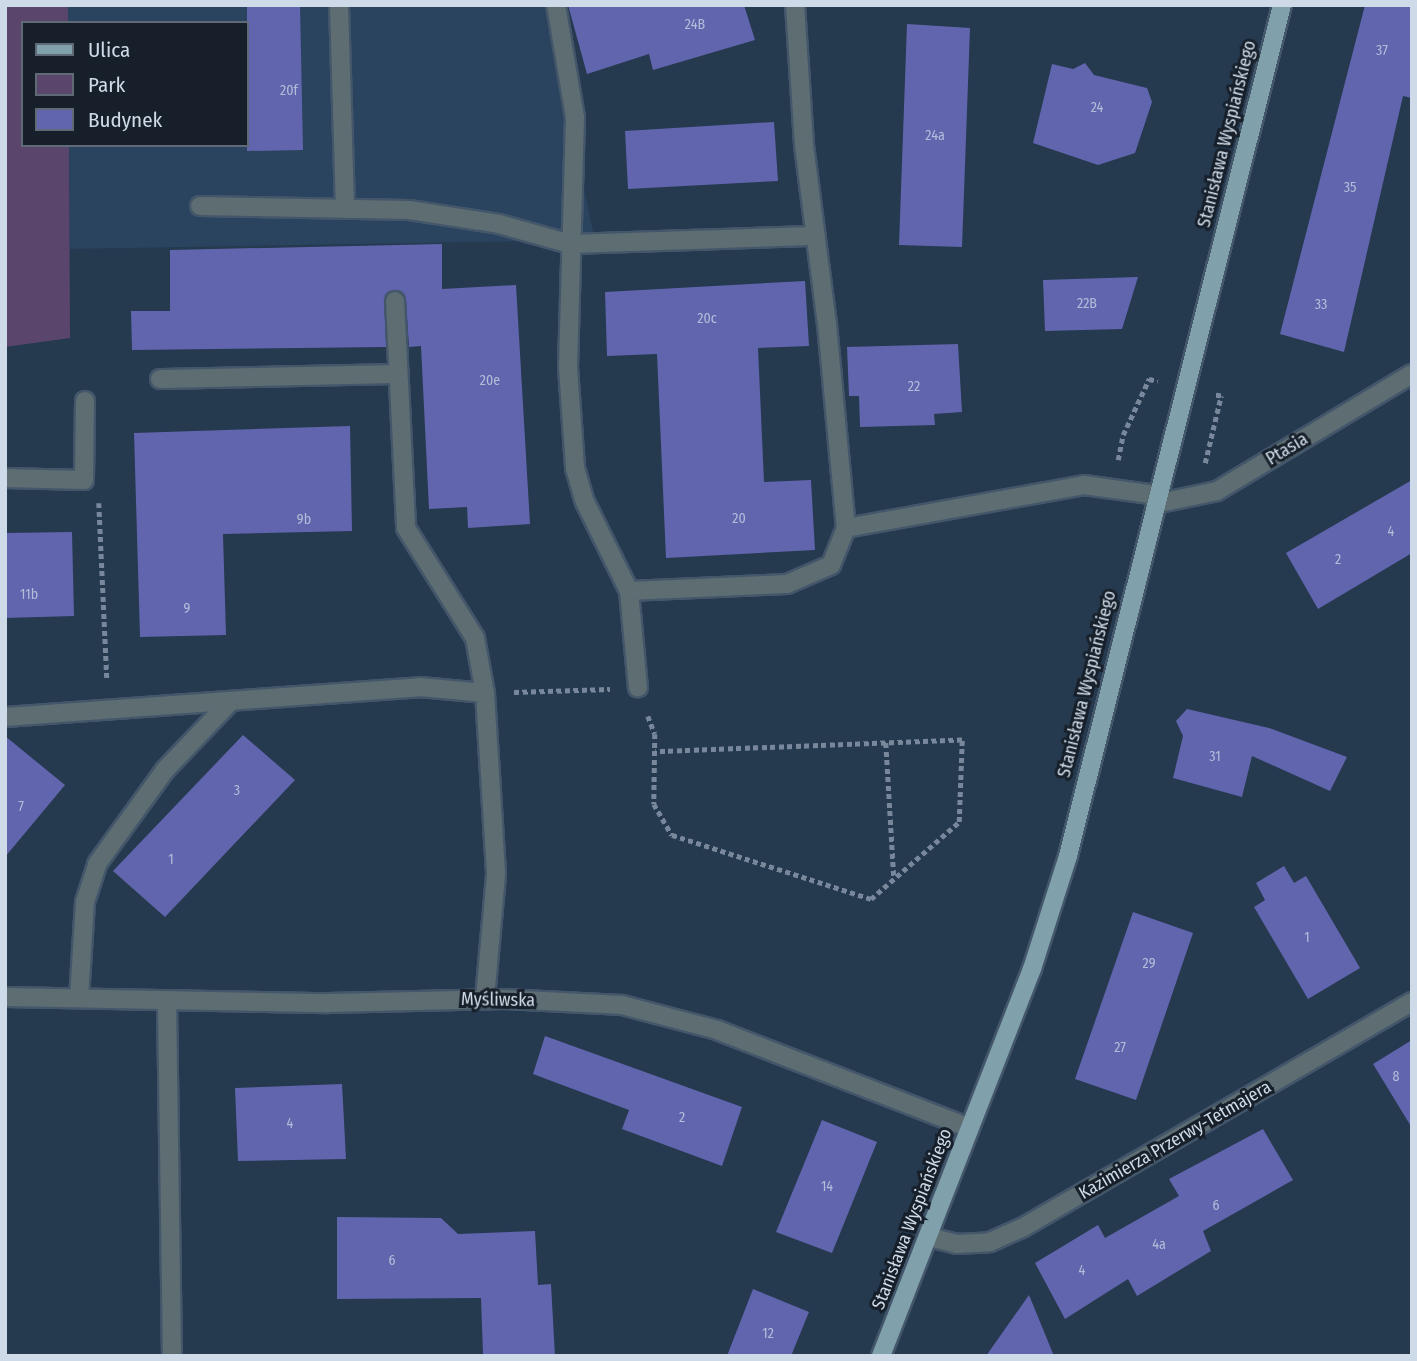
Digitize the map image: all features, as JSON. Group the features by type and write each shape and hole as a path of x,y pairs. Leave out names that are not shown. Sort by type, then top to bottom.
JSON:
{"main road":[{"name":"Stanisława Wyspiańskiego","path":"881,1356 1032,969 1068,856 1282,5"}],"street":[{"path":"339,5 345,209"},
{"path":"556,5 575,117 568,367 575,468 585,502 629,591 638,688"},
{"path":"629,591 787,583 831,565 846,528 795,5"},
{"path":"200,206 409,210 473,220 570,244 816,236"},
{"path":"395,301 406,528 475,638 485,693 496,875 485,999"},
{"path":"160,379 398,374"},
{"name":"Ptasia","path":"846,528 1084,485 1112,488 1156,499 1197,496 1217,491 1412,374"},
{"path":"5,478 85,480 85,401"},
{"path":"5,716 420,687 485,693"},
{"path":"79,998 85,902 97,864 158,780 231,701"},
{"name":"Myśliwska","path":"5,997 167,1000 485,999 634,1008 717,1030 970,1128"},
{"path":"167,1000 172,1356"},
{"name":"Kazimierza Przerwy-Tetmajera","path":"929,1237 957,1244 990,1242 1021,1228 1412,1002"}],"path":[{"path":"1112,488 1123,435 1149,379 1166,383"},
{"path":"1197,496 1221,396"},
{"path":"85,480 101,505 108,708"},
{"path":"485,693 638,688 655,734 654,804 672,835 871,899 959,822 962,740 655,752"},
{"path":"886,743 894,878"}],"shaded area":[{"path":"68,5 545,5 595,240 70,249 69,147 248,147 248,21 68,21"}],"green space":[{"path":"5,5 68,5 68,21 21,21 21,147 69,147 70,338 5,347"}],"building":[{"path":"247,5 300,5 303,150 247,151"},
{"path":"568,5 744,5 755,40 653,70 649,54 587,74"},
{"path":"1365,5 1412,5 1412,98 1403,96 1344,352 1280,334"},
{"path":"907,24 970,28 962,247 899,245"},
{"path":"1085,63 1094,75 1147,88 1152,102 1135,153 1098,165 1033,143 1052,64 1073,69"},
{"path":"774,122 778,181 628,189 625,131"},
{"path":"442,244 442,289 516,285 530,524 468,528 467,507 429,509 421,346 409,347 406,300 400,291 385,296 386,347 132,350 131,311 170,311 170,250"},
{"path":"1138,277 1122,329 1045,331 1043,280"},
{"path":"805,281 809,346 758,348 764,482 811,480 815,550 666,558 657,354 607,356 605,292"},
{"path":"958,344 962,412 934,414 935,425 860,427 859,396 849,396 847,347"},
{"path":"350,426 352,531 223,534 226,635 140,637 134,433"},
{"path":"1412,480 1412,553 1318,609 1286,553"},
{"path":"72,532 74,616 5,618 5,533"},
{"path":"1187,709 1269,728 1347,757 1330,791 1252,756 1242,797 1173,778 1183,736 1176,721"},
{"path":"243,735 295,780 165,917 113,871"},
{"path":"5,736 65,785 5,857"},
{"path":"1284,866 1294,883 1306,876 1360,968 1308,999 1254,907 1265,900 1256,883"},
{"path":"1133,912 1193,933 1136,1100 1075,1079"},
{"path":"545,1036 742,1107 722,1166 622,1129 629,1110 533,1074"},
{"path":"1412,1040 1412,1128 1373,1064"},
{"path":"342,1084 346,1159 238,1161 235,1088"},
{"path":"822,1120 877,1142 832,1253 776,1232"},
{"path":"1263,1129 1293,1180 1203,1231 1211,1251 1137,1296 1128,1279 1065,1319 1035,1263 1098,1225 1105,1238 1179,1196 1169,1179"},
{"path":"337,1217 441,1218 458,1234 535,1231 538,1285 551,1284 555,1356 483,1354 481,1298 337,1299"},
{"path":"753,1289 809,1312 791,1356 727,1356"},
{"path":"1029,1295 1054,1356 986,1356"}]}
